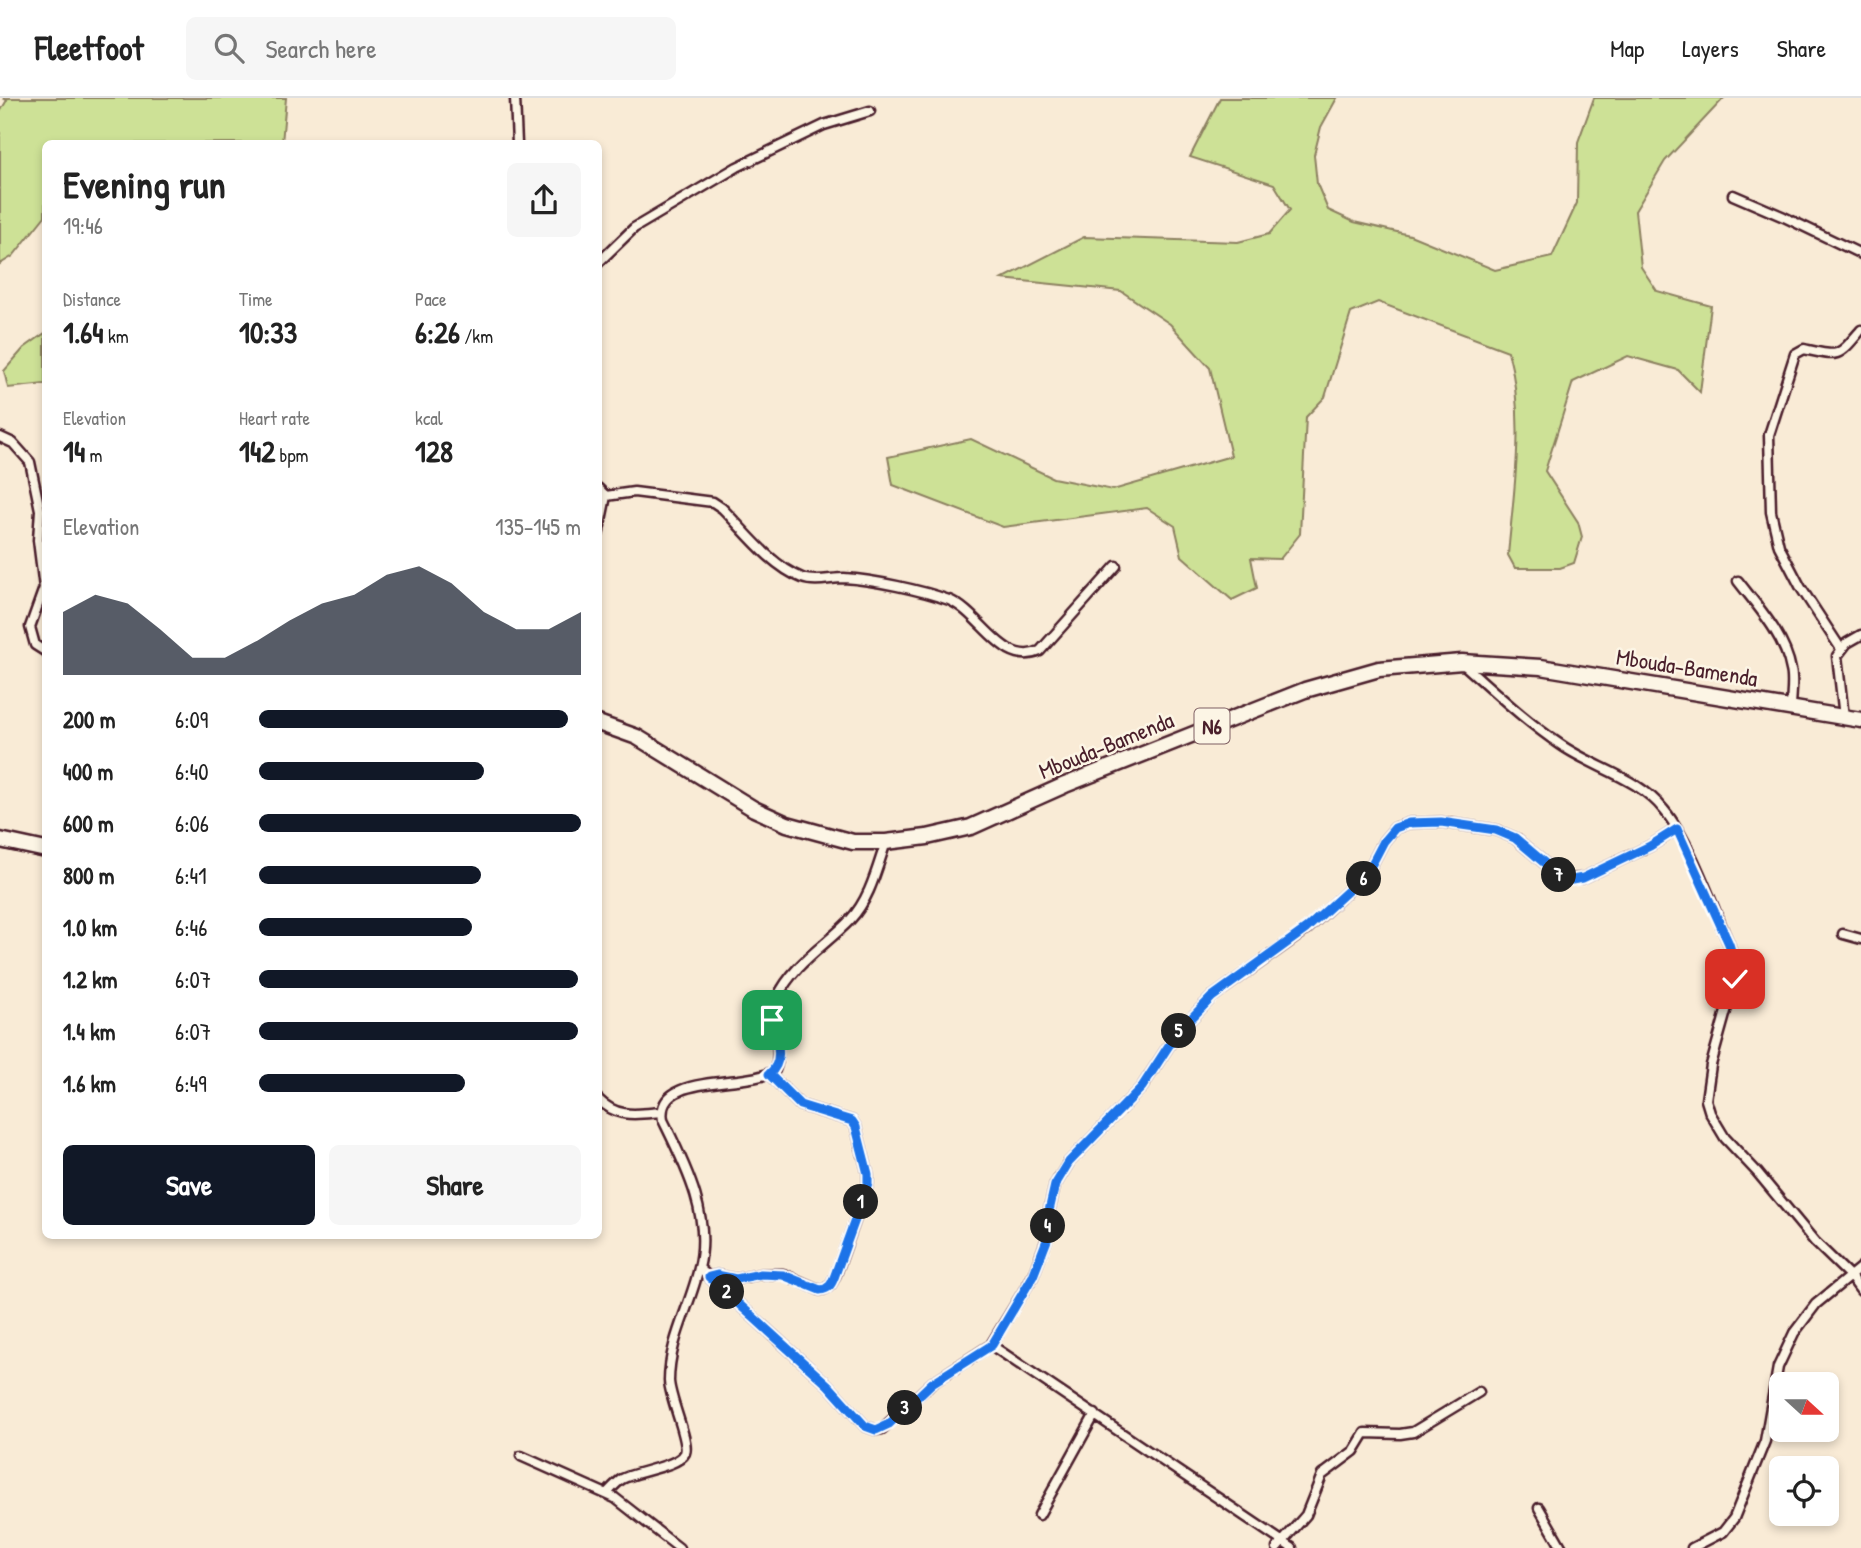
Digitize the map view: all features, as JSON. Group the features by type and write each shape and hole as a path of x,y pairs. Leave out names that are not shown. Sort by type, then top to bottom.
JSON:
{"highway":[{"name":"Mbouda-Bamenda","path":"602,724 637,737 754,809 787,824 853,842 886,842 927,837 971,827 1065,785 1305,690 1379,670 1462,662 1541,667 1861,720"},
{"path":"0,840 42,849"}],"street":[{"path":"516,98 517,140"},
{"path":"602,259 634,228 737,167 824,125 870,111"},
{"path":"1733,195 1784,216 1861,254"},
{"path":"1840,649 1801,589 1779,546 1771,512 1769,435 1795,354 1804,349 1839,355 1861,330"},
{"path":"0,437 13,443 30,462 40,510 38,540 42,572"},
{"path":"602,492 606,496"},
{"path":"606,496 634,492 713,502 779,565 801,578 858,580 927,593 951,601 964,608 1010,651 1021,656 1040,651 1116,566"},
{"path":"602,516 606,496"},
{"path":"1738,581 1773,628 1783,647 1791,670 1791,708"},
{"path":"42,594 30,627 36,645 42,649"},
{"path":"1844,718 1837,656 1840,649 1861,635"},
{"path":"1462,662 1520,715 1562,746 1641,789 1663,808 1677,829 1729,944 1734,961 1735,979 1707,1086 1706,1100 1710,1113 1725,1138 1861,1291"},
{"path":"699,1268 828,1385 865,1426 876,1430 889,1424 932,1383 992,1345 1033,1276 1047,1240 1049,1211 1055,1185 1069,1162 1142,1087 1177,1033 1212,997 1306,929 1352,887 1363,881 1384,841 1395,828 1409,823 1441,822 1496,830 1515,838 1561,877 1572,880 1583,878 1650,846 1677,829"},
{"path":"606,1494 623,1479 678,1461 686,1449 686,1440 671,1399 671,1348 699,1268 702,1249 698,1201 687,1168 663,1120 665,1103 674,1094 692,1086 769,1074 775,1070 779,1049 772,1010 776,1000 784,985 815,950 857,911 874,878 886,842"},
{"path":"1843,934 1861,939"},
{"path":"709,1277 717,1275 736,1279 774,1273 820,1290 826,1289 831,1286 868,1184 868,1174 852,1121 800,1105 769,1074"},
{"path":"602,1102 614,1112 626,1116 662,1112"},
{"path":"1692,1548 1729,1527 1765,1441 1779,1367 1794,1333 1816,1304 1861,1267"},
{"path":"992,1345 1280,1545 1292,1548"},
{"path":"1280,1545 1306,1515 1322,1475 1354,1451 1365,1433 1413,1432 1479,1392"},
{"path":"1039,1515 1095,1414"},
{"path":"522,1456 606,1494 678,1548"},
{"path":"1539,1508 1560,1547"}],"green space":[{"path":"3,98 286,98 282,140 42,140 42,220 13,256 0,264 0,112 7,100"},
{"path":"1220,98 1337,98 1321,127 1314,155 1317,184 1328,210 1354,222 1410,235 1495,270 1552,257 1577,203 1578,142 1594,98 1724,98 1665,161 1635,211 1641,267 1657,291 1711,306 1700,392 1678,370 1628,356 1573,382 1545,471 1578,522 1582,537 1574,563 1560,568 1515,568 1508,555 1517,427 1508,351 1378,302 1351,313 1325,397 1306,417 1300,534 1280,559 1251,558 1257,588 1232,600 1182,556 1175,526 1147,508 1003,527 893,485 888,457 971,439 1053,478 1113,490 1231,456 1210,368 1170,324 1121,291 1002,279 1084,237 1238,242 1269,234 1290,210 1274,184 1190,157"},
{"path":"42,335 42,384 8,388 4,371 24,348"}],"route":[{"path":"772,1020 779,1049 778,1063 775,1070 769,1074 800,1105 852,1121 868,1174 868,1184 831,1286 826,1289 820,1290 774,1273 736,1279 717,1275 709,1277 828,1385 865,1426 876,1430 889,1424 932,1383 992,1345 1033,1276 1047,1240 1049,1211 1055,1185 1069,1162 1142,1087 1177,1033 1212,997 1306,929 1352,887 1363,881 1384,841 1395,828 1409,823 1441,822 1507,833 1561,877 1572,880 1583,878 1650,846 1677,829 1729,944 1735,979"}]}
